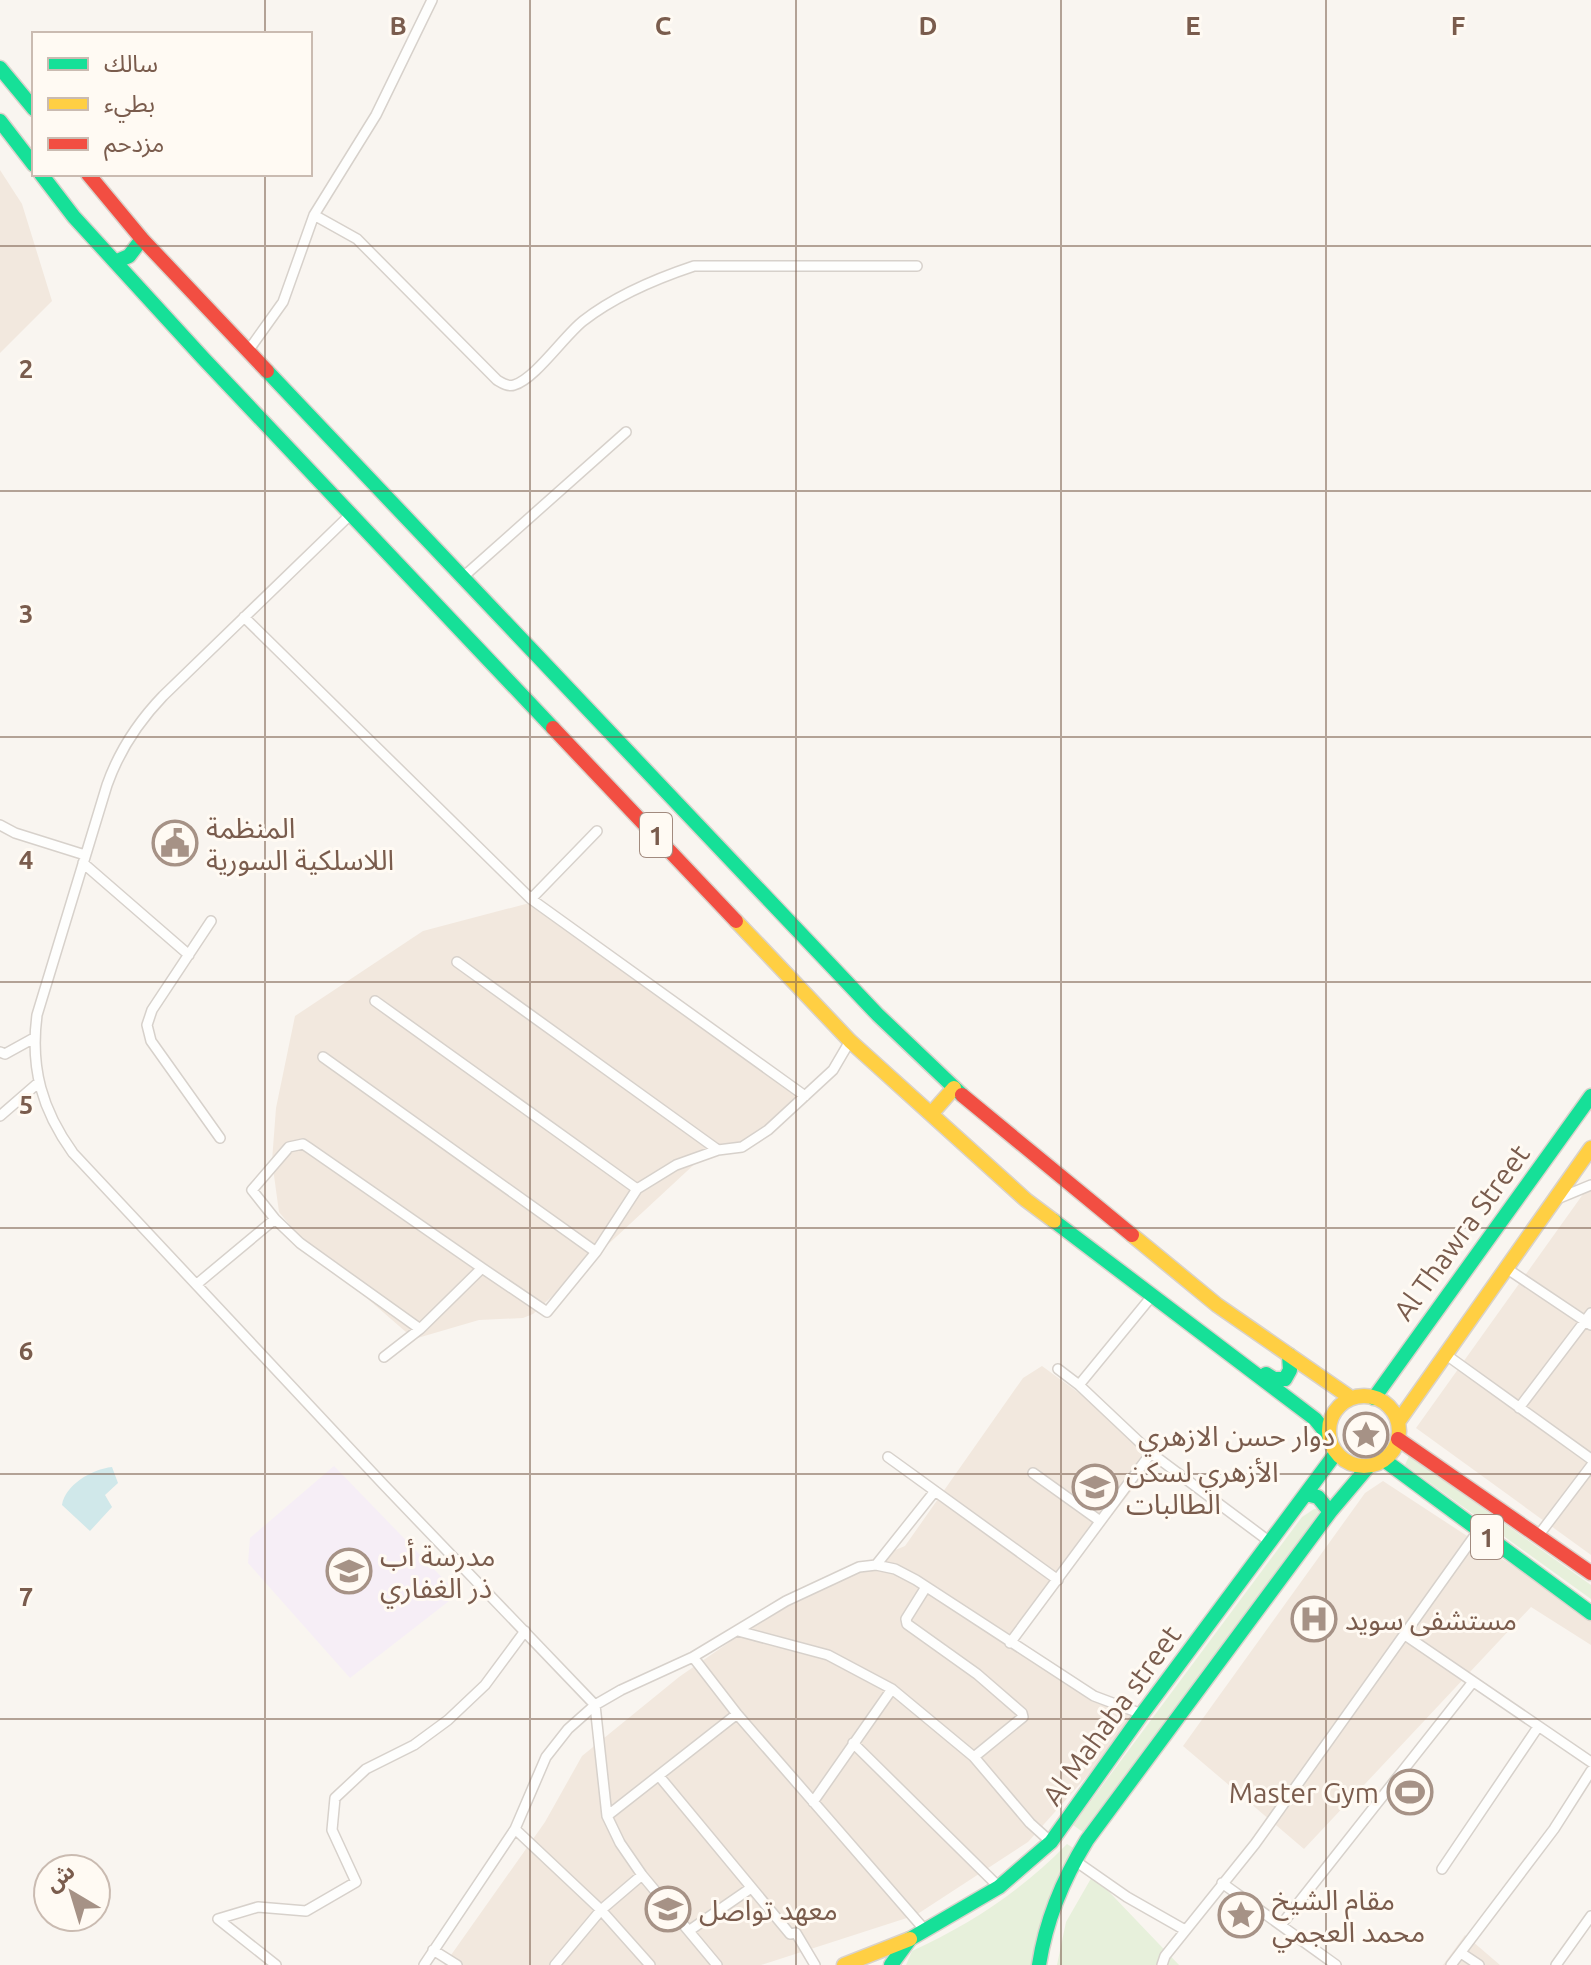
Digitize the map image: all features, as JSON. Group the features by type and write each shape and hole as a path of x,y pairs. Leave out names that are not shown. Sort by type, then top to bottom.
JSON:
{"main road":[{"path":"0,68 32,107"},
{"path":"0,121 32,162"},
{"name":"1","path":"43,176 115,262 850,1041 1026,1200 1315,1419 1328,1435"},
{"name":"1","path":"90,176 142,239 878,1015 954,1088 1217,1305 1351,1398"},
{"path":"115,262 129,256 142,239"},
{"path":"931,1114 954,1088"},
{"name":"Al Thawra Street","path":"1374,1398 1591,1096"},
{"name":"Al Thawra Street","path":"1398,1422 1591,1148"},
{"path":"1231,1355 1280,1381 1289,1375 1289,1355"},
{"path":"1351,1398 1374,1398 1393,1411 1398,1422 1398,1439 1384,1460 1368,1467 1351,1465 1336,1453 1328,1435 1334,1413 1351,1398"},
{"name":"1","path":"1398,1439 1591,1573"},
{"name":"Al Mahaba street","path":"891,1965 910,1939 999,1887 1051,1842 1336,1453"},
{"name":"1","path":"1384,1460 1591,1613"},
{"name":"Al Mahaba street","path":"1039,1965 1043,1935 1050,1914 1074,1860 1087,1840 1330,1512 1368,1467"},
{"path":"1306,1494 1324,1501 1330,1512"},
{"path":"1065,1824 1076,1837 1087,1840"},
{"path":"844,1965 910,1939"}],"street":[{"path":"248,351 283,302 314,215 376,115 432,0"},
{"path":"314,215 357,239 497,380 506,385 515,385 529,376 579,324 599,309 663,277 694,266 917,266"},
{"path":"463,577 626,432"},
{"path":"351,514 163,696 134,730 112,770 41,997 34,1038 38,1083 51,1120 73,1153 595,1705 607,1816 620,1843 642,1875 717,1965"},
{"path":"244,617 531,899 805,1096"},
{"path":"0,825 84,859 189,955"},
{"path":"531,899 597,831"},
{"path":"211,921 150,1015 147,1031 220,1138"},
{"path":"457,962 718,1150"},
{"path":"375,1001 637,1189"},
{"path":"0,1052 5,1054 34,1038"},
{"path":"420,1329 300,1243 275,1219 252,1190 289,1147 303,1144 547,1312 596,1252 637,1189 676,1165 718,1150 742,1147 768,1130 833,1070 850,1041"},
{"path":"323,1057 596,1252"},
{"path":"0,1116 38,1083"},
{"path":"1555,1200 1591,1185"},
{"path":"197,1284 275,1219"},
{"path":"384,1357 420,1329 482,1268"},
{"path":"1506,1268 1589,1319 1519,1408"},
{"path":"1079,1385 1152,1296"},
{"path":"1445,1354 1591,1459"},
{"path":"1058,1369 1151,1453 1270,1542"},
{"path":"1010,1643 1151,1453"},
{"path":"888,1457 1058,1580"},
{"path":"1538,1536 1591,1466"},
{"path":"1033,1473 1100,1521"},
{"path":"876,1565 935,1491"},
{"path":"1162,1965 1165,1956 1255,1844 1478,1531"},
{"path":"424,1965 515,1829 546,1757 568,1729 595,1705 621,1690 693,1657 786,1601 859,1567 876,1565 895,1569 1094,1696 1142,1714"},
{"path":"926,1587 906,1619 907,1624 977,1674 1022,1713 1023,1717 974,1757"},
{"path":"276,1965 218,1919 258,1907 306,1911 356,1882 332,1830 335,1798 366,1769 414,1745 448,1720 485,1685 525,1631"},
{"path":"738,1631 828,1655 892,1689 974,1757 1030,1823 1051,1842"},
{"path":"1405,1635 1591,1762"},
{"path":"693,1657 737,1714 924,1929"},
{"path":"1281,1925 1472,1683"},
{"path":"813,1802 892,1689"},
{"path":"607,1816 737,1714"},
{"path":"1442,1869 1538,1727"},
{"path":"853,1743 999,1887"},
{"path":"1451,1965 1554,1829 1591,1771"},
{"path":"659,1776 790,1934 796,1933 815,1965"},
{"path":"515,1829 601,1910 650,1965"},
{"path":"1074,1860 1151,1912 1185,1930"},
{"path":"555,1965 601,1910 642,1875"},
{"path":"1222,1883 1336,1965"},
{"path":"690,1930 751,1888"},
{"path":"1556,1965 1591,1916"},
{"path":"433,1950 457,1965"},
{"path":"1461,1953 1479,1965"}],"shaded area":[{"path":"0,170 22,204 52,301 0,353"},
{"path":"537,901 802,1097 781,1119 749,1139 700,1159 533,1314 523,1318 479,1320 414,1339 307,1246 279,1212 272,1161 276,1108 295,1016 423,931"},
{"path":"1591,1183 1591,1555 1416,1428"},
{"path":"1042,1366 1161,1453 1019,1634 1003,1633 1091,1701 1139,1718 1028,1842 916,1915 761,1965 444,1965 545,1822 582,1756 679,1677 754,1625 868,1561 905,1546 1023,1378"},
{"path":"334,1466 458,1594 350,1678 248,1563 250,1538"},
{"path":"1383,1481 1591,1617 1591,1645 1531,1607 1304,1849 1183,1746 1365,1493"},
{"path":"1465,1935 1500,1965 1443,1965"}],"green space":[{"path":"1409,1456 1591,1585 1591,1599 1405,1465"},
{"path":"1321,1508 1323,1510 1298,1545 1087,1835 1073,1825 1302,1517"},
{"path":"1067,1844 1078,1851 1039,1928 1031,1965 906,1965 912,1951 995,1905"},
{"path":"1093,1875 1179,1965 1057,1965 1066,1922"}],"water":[{"path":"112,1467 118,1483 105,1495 112,1507 90,1531 62,1505 64,1498 81,1479"}],"traffic: fast":[{"path":"0,68 32,107"},
{"path":"0,121 32,162"},
{"path":"43,176 74,217 203,358 553,728"},
{"path":"115,262 129,256 142,239"},
{"path":"267,371 878,1015 962,1095"},
{"path":"1374,1398 1591,1096"},
{"path":"1054,1221 1315,1419 1328,1435"},
{"path":"1266,1374 1274,1379 1285,1379 1290,1370 1289,1355"},
{"path":"891,1965 910,1939 999,1887 1051,1842 1336,1453"},
{"path":"1384,1460 1591,1613"},
{"path":"1039,1965 1057,1900 1087,1840 1330,1512 1368,1467"},
{"path":"1306,1494 1318,1497 1330,1512"}],"traffic: slow":[{"path":"736,921 850,1041 1026,1200 1054,1221"},
{"path":"931,1114 954,1088"},
{"path":"1398,1422 1591,1148"},
{"path":"1132,1235 1217,1305 1351,1398"},
{"path":"1364,1396 1389,1406 1399,1431 1389,1456 1364,1466 1339,1456 1329,1431 1339,1406 1364,1396"},
{"path":"844,1965 910,1939"}],"traffic: jam":[{"path":"90,176 142,239 267,371"},
{"path":"553,728 736,921"},
{"path":"962,1095 1132,1235"},
{"path":"1398,1439 1591,1573"}],"place":[{"name":"المنظمة اللاسلكية السورية","path":"175,843"},
{"name":"دوار حسن الازهري","path":"1366,1435"},
{"name":"الأزهري لسكن الطالبات","path":"1095,1487"},
{"name":"مدرسة أب ذر الغفاري","path":"349,1571"},
{"name":"مستشفى سويد","path":"1314,1619"},
{"name":"Master Gym","path":"1410,1792"},
{"name":"معهد تواصل","path":"668,1909"},
{"name":"مقام الشيخ محمد العجمي","path":"1241,1915"}]}
